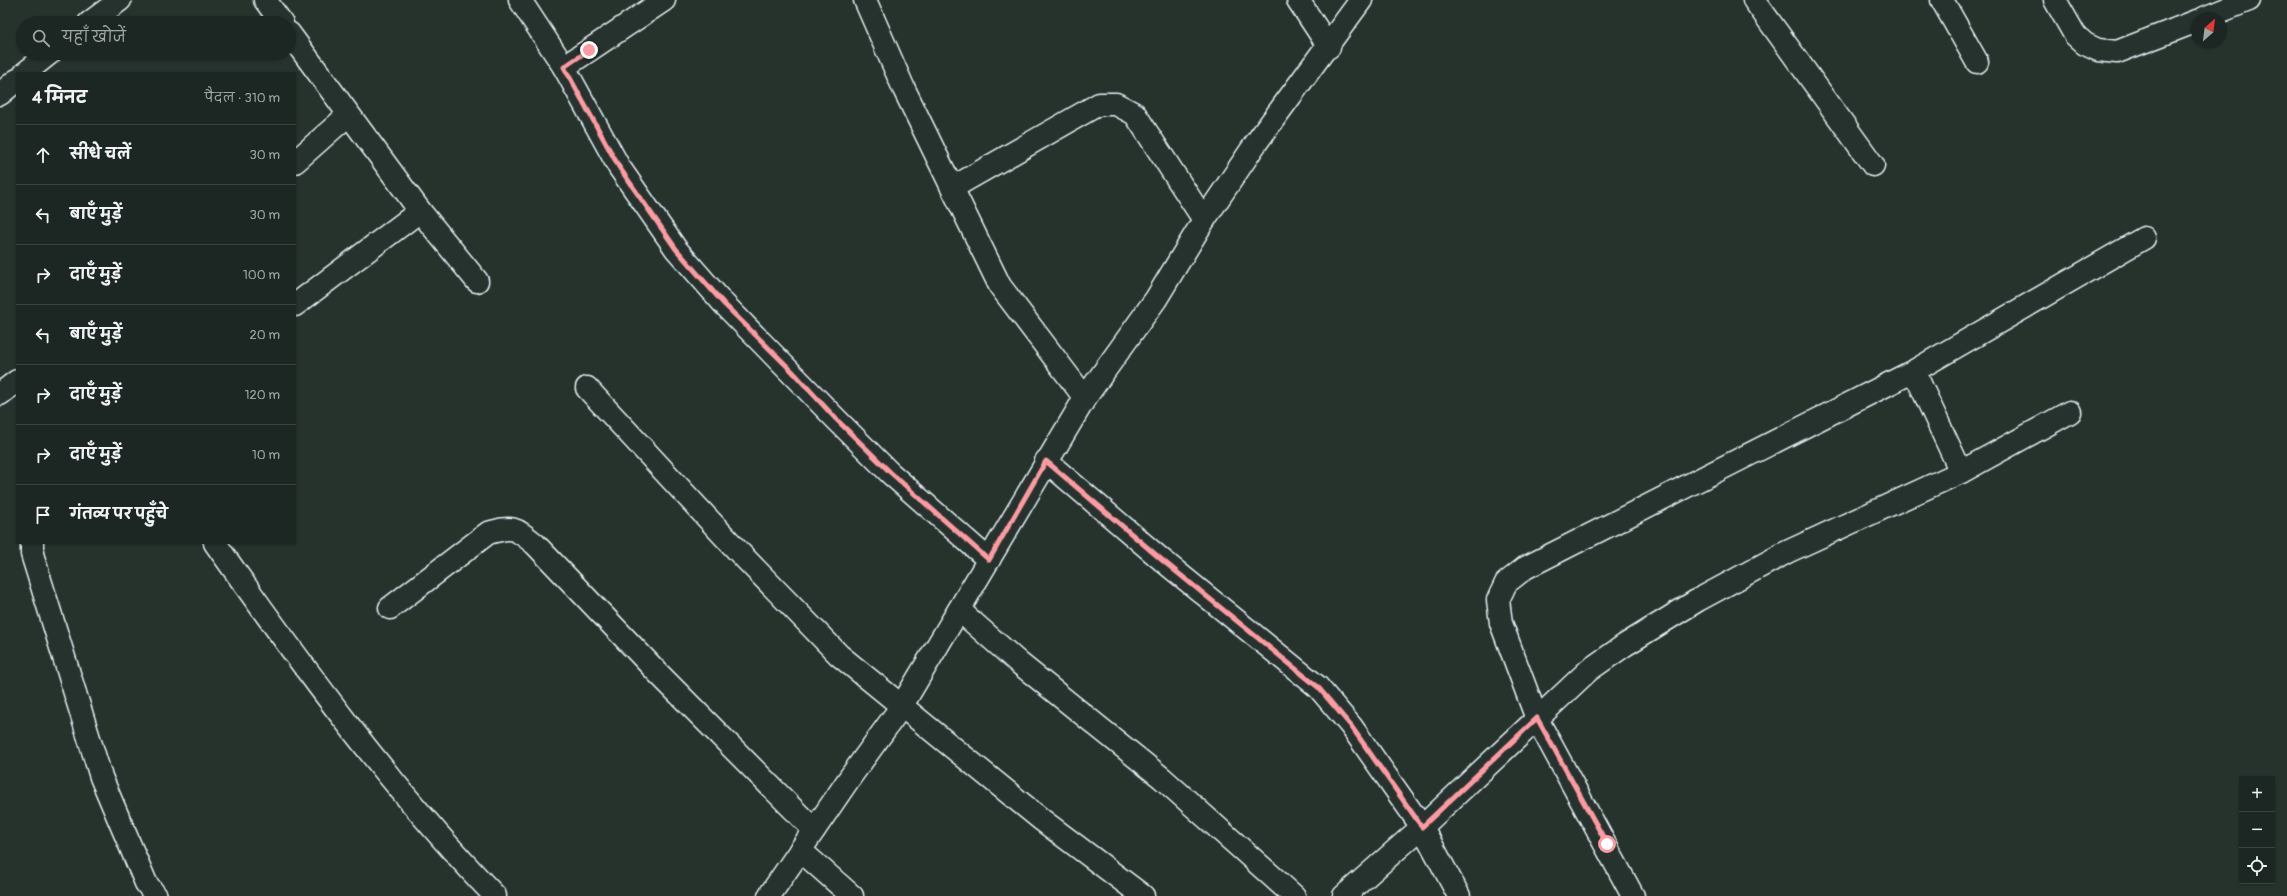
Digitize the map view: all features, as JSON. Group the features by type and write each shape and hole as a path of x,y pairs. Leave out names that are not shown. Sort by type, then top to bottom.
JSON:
{"street":[{"path":"98,16 120,0"},
{"path":"265,0 277,16"},
{"path":"520,0 564,67 619,167 676,249 724,304 792,371 836,419 890,472 989,560"},
{"path":"564,67 664,0"},
{"path":"865,0 952,188 1000,286 1085,398"},
{"path":"1298,0 1328,47"},
{"path":"769,896 901,707 960,610 1046,461 1085,398 1156,299 1204,220 1256,143 1362,0"},
{"path":"1754,0 1873,165"},
{"path":"1942,0 1978,62"},
{"path":"2055,0 2075,35 2086,44 2098,50 2117,52 2191,23"},
{"path":"2219,12 2249,0"},
{"path":"296,43 420,211 477,281"},
{"path":"27,72 42,60"},
{"path":"0,94 16,81"},
{"path":"952,188 1099,104 1116,104 1135,114 1204,220"},
{"path":"296,161 348,115"},
{"path":"296,304 420,211"},
{"path":"1633,896 1615,858 1537,718 1501,623 1498,600 1506,583 1525,568 1914,371 2144,238"},
{"path":"1914,371 1961,472"},
{"path":"0,394 16,382"},
{"path":"587,388 737,550 838,655 1042,820 1143,896"},
{"path":"1344,896 1422,827 1589,670 1698,600 1787,552 1961,472 2070,412"},
{"path":"1046,461 1162,560 1318,687 1351,726 1422,827 1459,896"},
{"path":"390,608 488,533 506,528 519,531 534,544 658,673 814,830"},
{"path":"32,544 32,554 101,777 146,883 156,896"},
{"path":"216,544 331,703 398,787 495,896"},
{"path":"960,610 1019,662 1162,778 1294,896"},
{"path":"800,850 852,896"}],"route":[{"path":"589,50 564,67 619,167 646,209 676,249 724,304 792,371 836,419 890,472 989,560 1046,461 1162,560 1318,687 1351,726 1422,827 1537,718 1607,844"}]}
